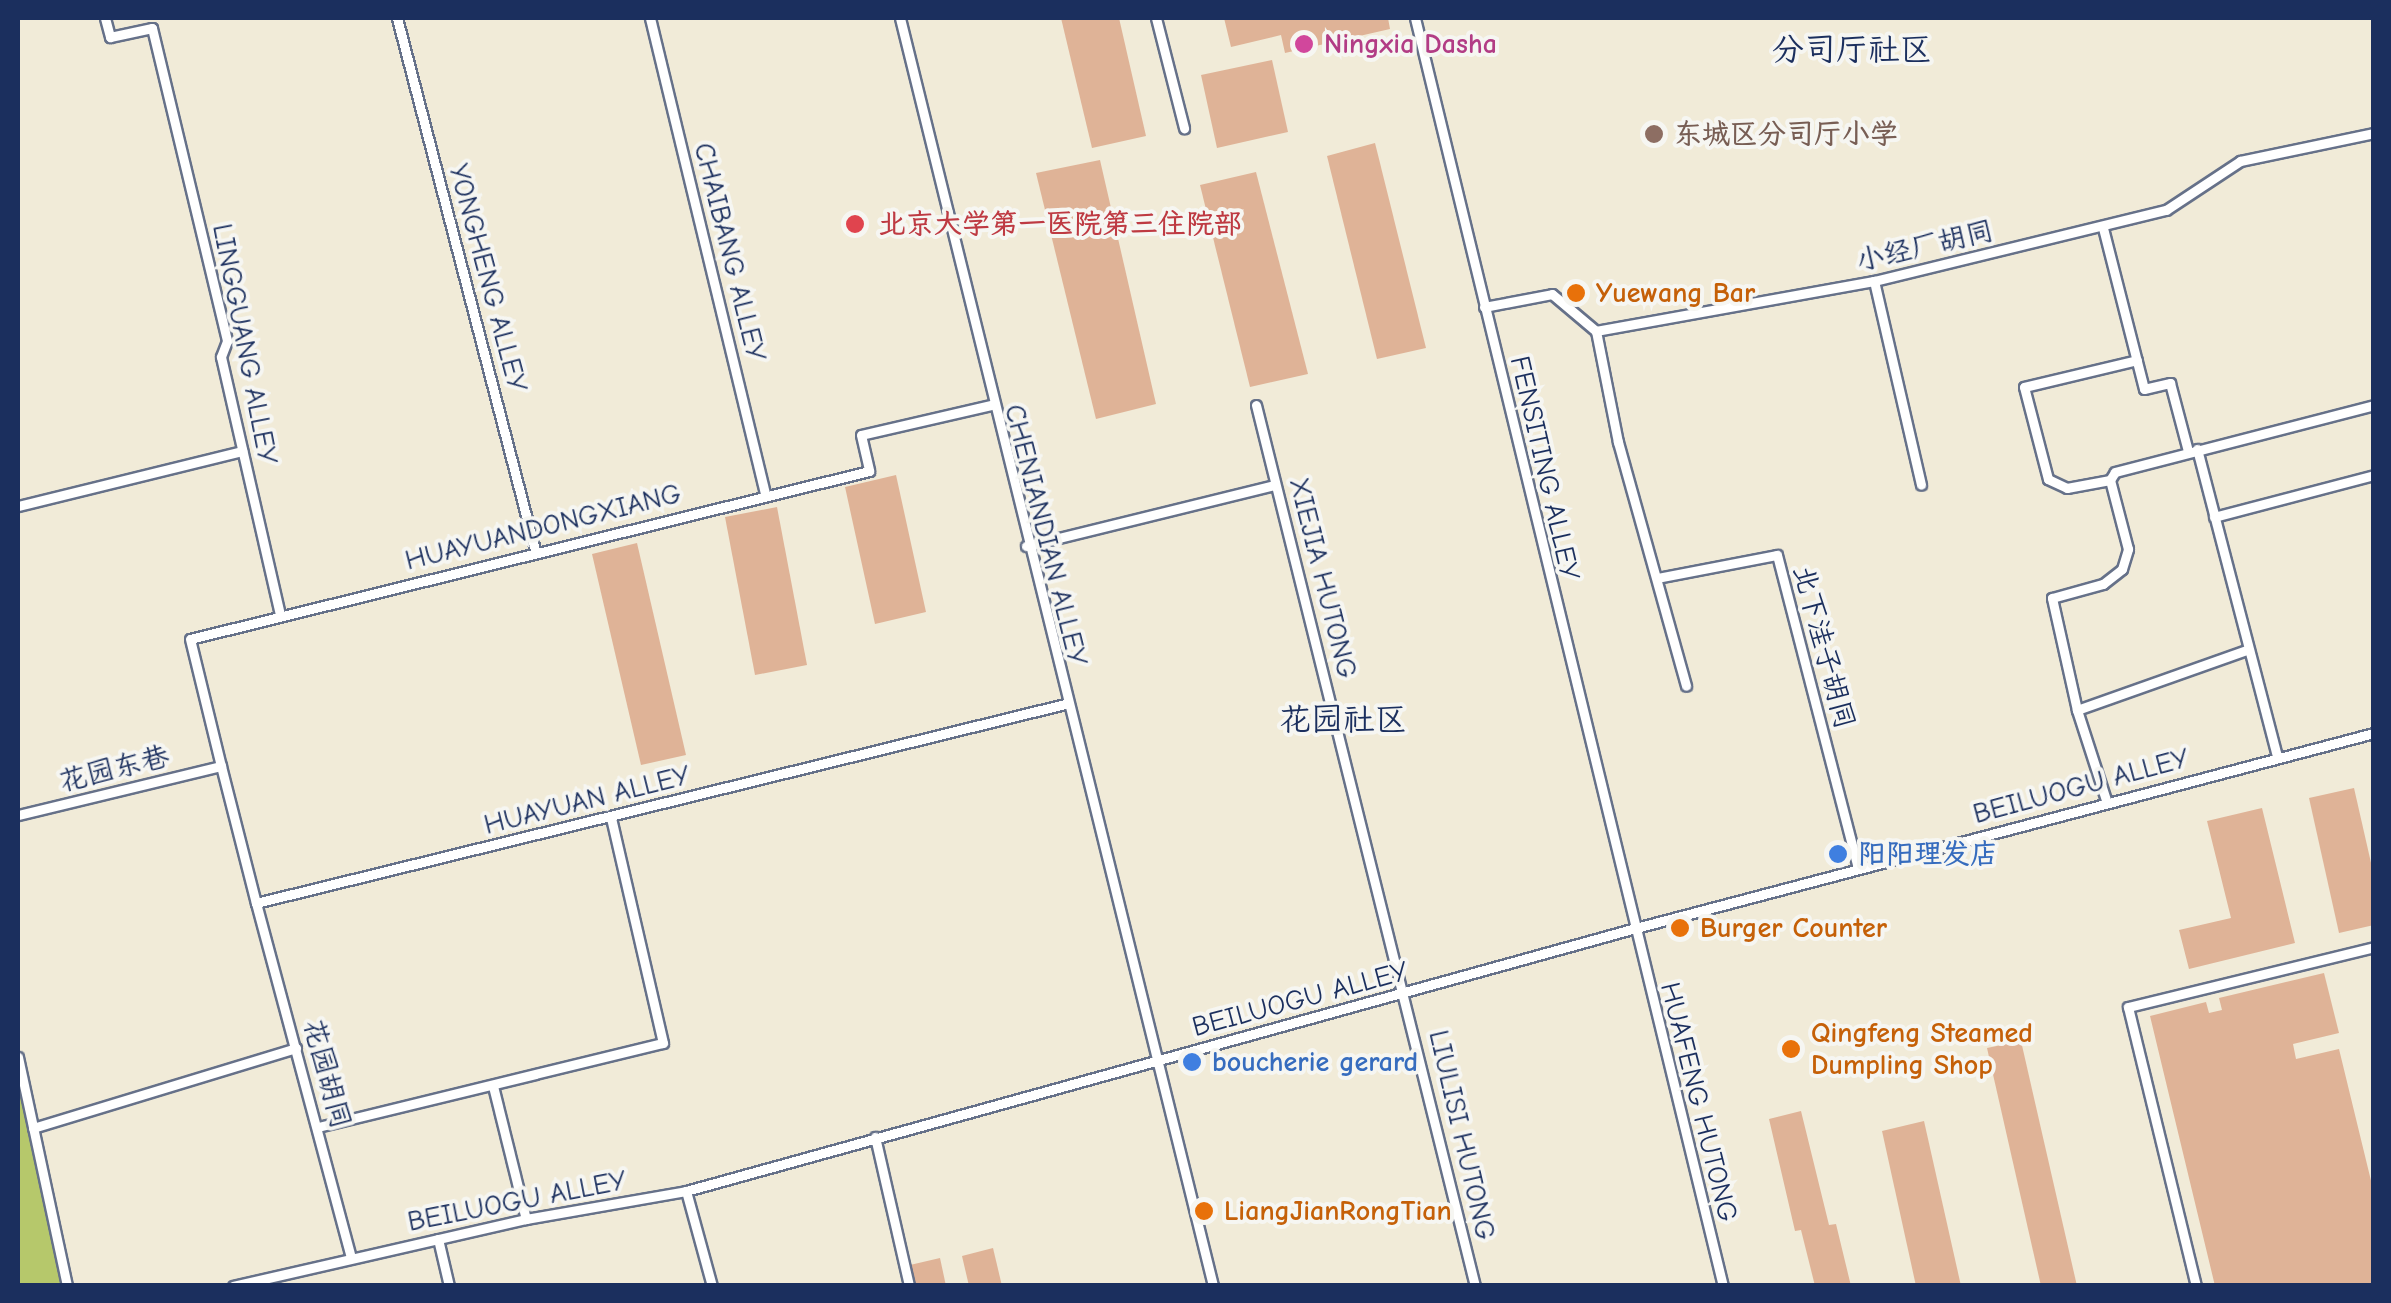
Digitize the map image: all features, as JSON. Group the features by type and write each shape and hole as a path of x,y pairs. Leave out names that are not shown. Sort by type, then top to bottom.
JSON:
{"lane":[{"name":"LINGGUANG ALLEY","path":"105,18 110,38 152,28 227,341 221,357 280,615"},
{"name":"YONGHENG ALLEY","path":"397,18 535,550"},
{"name":"CHAIBANG ALLEY","path":"650,18 766,496"},
{"name":"CHENIANDIAN ALLEY","path":"900,18 991,405 1213,1286"},
{"path":"1156,18 1184,128"},
{"name":"FENSITING ALLEY","path":"1416,18 1632,929"},
{"name":"小经厂胡同","path":"1596,331 1874,282 2103,228 2166,210 2240,162 2374,133"},
{"path":"2103,228 2144,389 2170,383 2214,517 2277,757"},
{"path":"1874,282 1921,485"},
{"path":"1484,306 1552,294 1596,331 1618,442 1686,686"},
{"path":"2137,360 2024,387 2048,479 2068,488 2110,480 2124,467 2374,405"},
{"name":"HUAYUANDONGXIANG","path":"221,766 190,639 535,550 869,471 862,435 991,405"},
{"name":"XIEJIA HUTONG","path":"1256,405 1406,995"},
{"path":"18,506 242,452"},
{"path":"2214,517 2374,474"},
{"path":"2107,802 2077,710 2052,598 2103,584 2122,569 2128,549 2110,480"},
{"path":"1026,546 1275,485"},
{"name":"北下洼子胡同","path":"1657,578 1777,555 1858,868"},
{"path":"2077,710 2249,649"},
{"name":"HUAYUAN ALLEY","path":"256,903 1066,704"},
{"name":"BEILUOGU ALLEY","path":"233,1286 526,1219 686,1191 1406,995 1632,929 2374,733"},
{"path":"221,766 256,903"},
{"name":"花园东巷","path":"18,815 221,766"},
{"path":"318,1127 663,1042 611,818"},
{"name":"花园胡同","path":"256,903 351,1258"},
{"name":"HUAFENG HUTONG","path":"1632,929 1722,1286"},
{"path":"2196,1286 2128,1007 2374,948"},
{"name":"LIULISI HUTONG","path":"1406,995 1475,1286"},
{"path":"33,1128 296,1048"},
{"path":"18,1058 67,1286"},
{"path":"493,1086 526,1219"},
{"path":"874,1137 910,1286"},
{"path":"686,1191 712,1286"},
{"path":"438,1239 448,1286"}],"green space":[{"path":"18,1066 71,1285 18,1285"}],"building":[{"path":"1061,18 1119,18 1146,136 1092,148"},
{"name":"Ningxia Dasha","path":"1224,18 1388,18 1390,29 1285,53 1281,35 1231,47"},
{"path":"1272,60 1288,132 1217,148 1201,75"},
{"path":"1375,143 1426,348 1377,359 1327,156"},
{"path":"1100,160 1156,404 1096,419 1036,173"},
{"path":"1256,172 1308,374 1250,387 1200,185"},
{"path":"896,475 926,612 875,624 845,487"},
{"path":"777,507 807,665 755,675 725,517"},
{"path":"637,543 686,755 641,765 592,554"},
{"path":"2354,788 2374,876 2374,925 2339,933 2309,798"},
{"path":"2262,808 2295,943 2189,969 2179,930 2231,918 2207,821"},
{"path":"2324,973 2339,1033 2293,1044 2296,1059 2339,1049 2374,1193 2374,1286 2215,1286 2150,1016 2206,1002 2209,1013 2222,1010 2219,998"},
{"path":"2021,1041 2077,1286 2041,1286 1987,1048"},
{"path":"1801,1111 1829,1225 1836,1224 1851,1286 1815,1286 1801,1230 1795,1231 1769,1119"},
{"path":"1924,1121 1961,1286 1916,1286 1882,1131"},
{"path":"993,1248 1002,1286 969,1286 962,1256"},
{"path":"940,1258 946,1286 914,1286 910,1265"}],"place":[{"name":"Ningxia Dasha","path":"1304,44"},
{"name":"东城区分司厅小学","path":"1654,134"},
{"name":"北京大学第一医院第三住院部","path":"855,224"},
{"name":"Yuewang Bar","path":"1576,293"},
{"name":"阳阳理发店","path":"1838,854"},
{"name":"Burger Counter","path":"1680,928"},
{"name":"Qingfeng Steamed Dumpling Shop","path":"1791,1049"},
{"name":"boucherie gerard","path":"1192,1062"},
{"name":"LiangJianRongTian","path":"1204,1211"}],"district":[{"name":"分司厅社区","path":"1852,50"},
{"name":"花园社区","path":"1343,720"}]}
